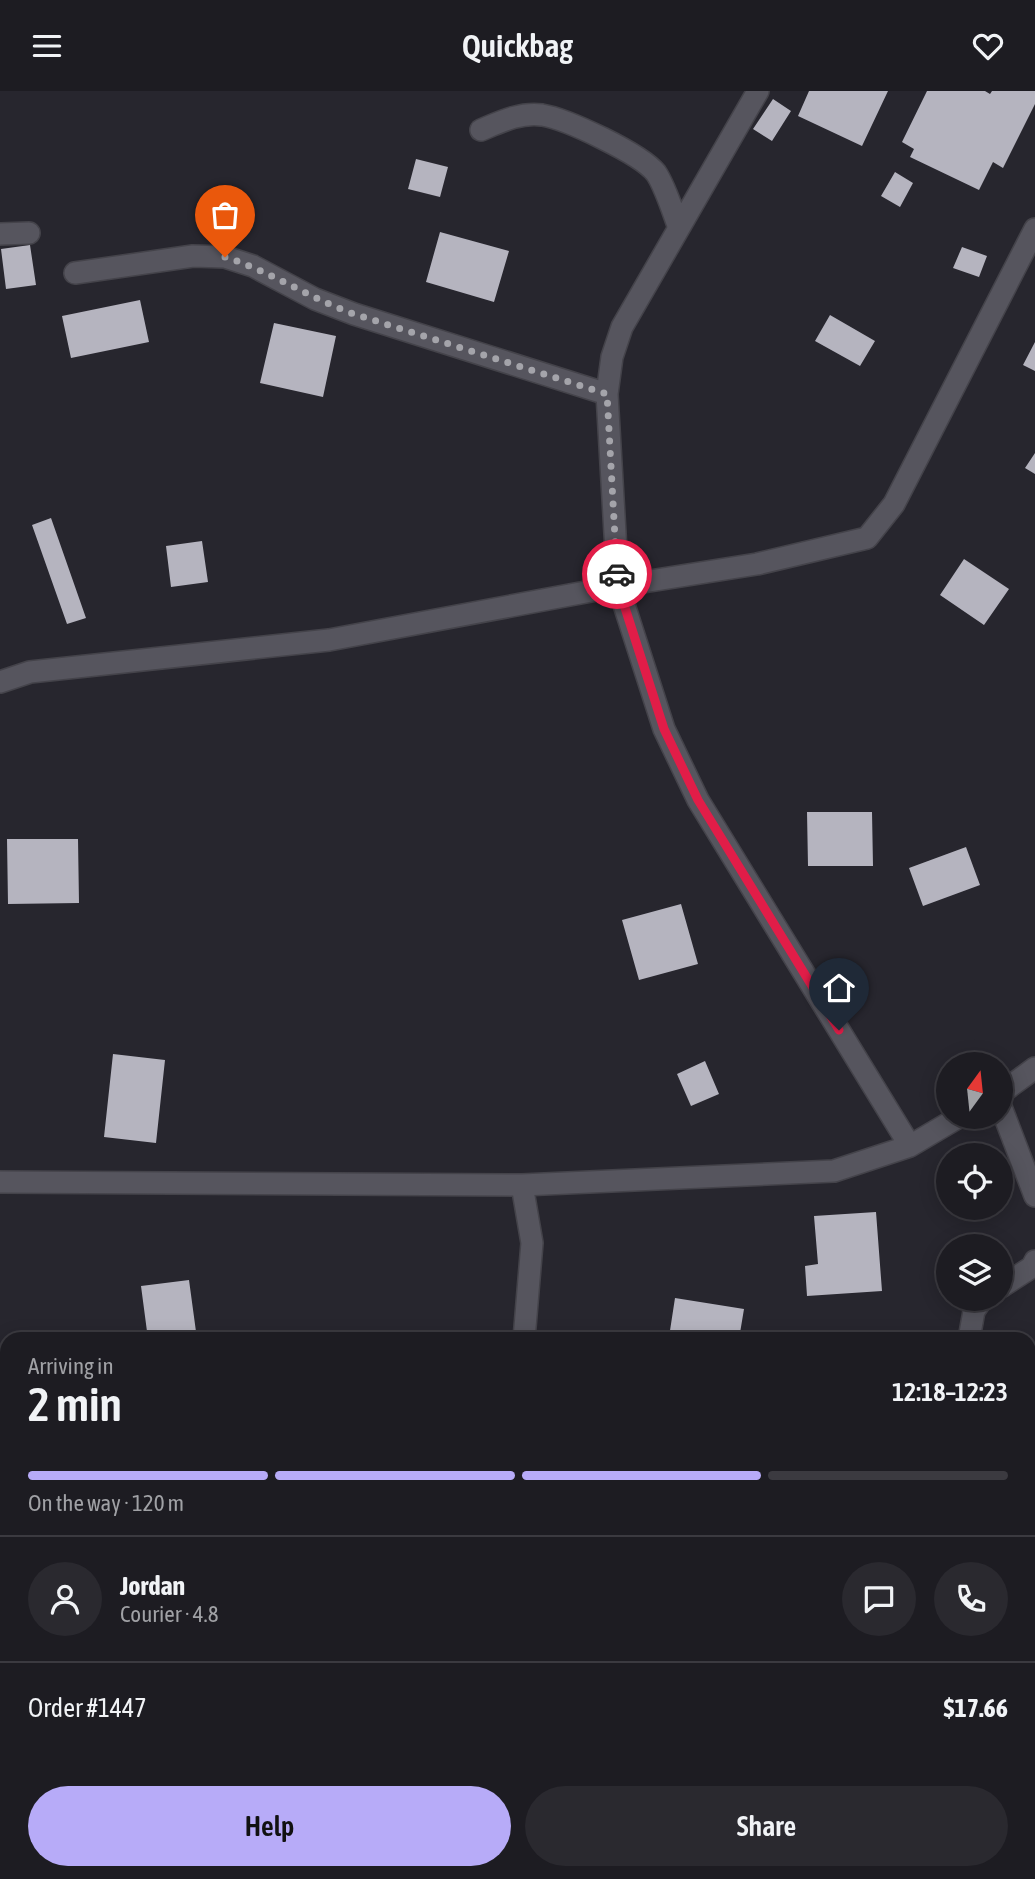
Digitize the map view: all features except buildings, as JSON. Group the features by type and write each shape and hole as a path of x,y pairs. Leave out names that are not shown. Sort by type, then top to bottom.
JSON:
{"street":[{"path":"758,91 622,327 612,357 607,394 618,586 664,729 698,800 910,1146"},
{"path":"481,131 511,117 542,115 572,125 629,152 656,173 679,227"},
{"path":"0,682 30,673 329,640 618,586 757,564 867,538 894,504 1035,229"},
{"path":"0,234 29,233"},
{"path":"75,273 193,256 225,257 253,266 315,299 354,314 607,394"},
{"path":"1013,1084 1035,1068"},
{"path":"0,1182 522,1185 834,1171 910,1146 939,1129"},
{"path":"1009,1129 1035,1196"},
{"path":"522,1185 532,1243 525,1332"},
{"path":"1013,1279 1032,1267 1035,1261"},
{"path":"970,1332 974,1311"}],"way so far":[{"path":"225,257 253,266 315,299 354,314 607,394 617,574"}],"route":[{"path":"617,574 618,586 664,729 698,800 839,1030"}]}
